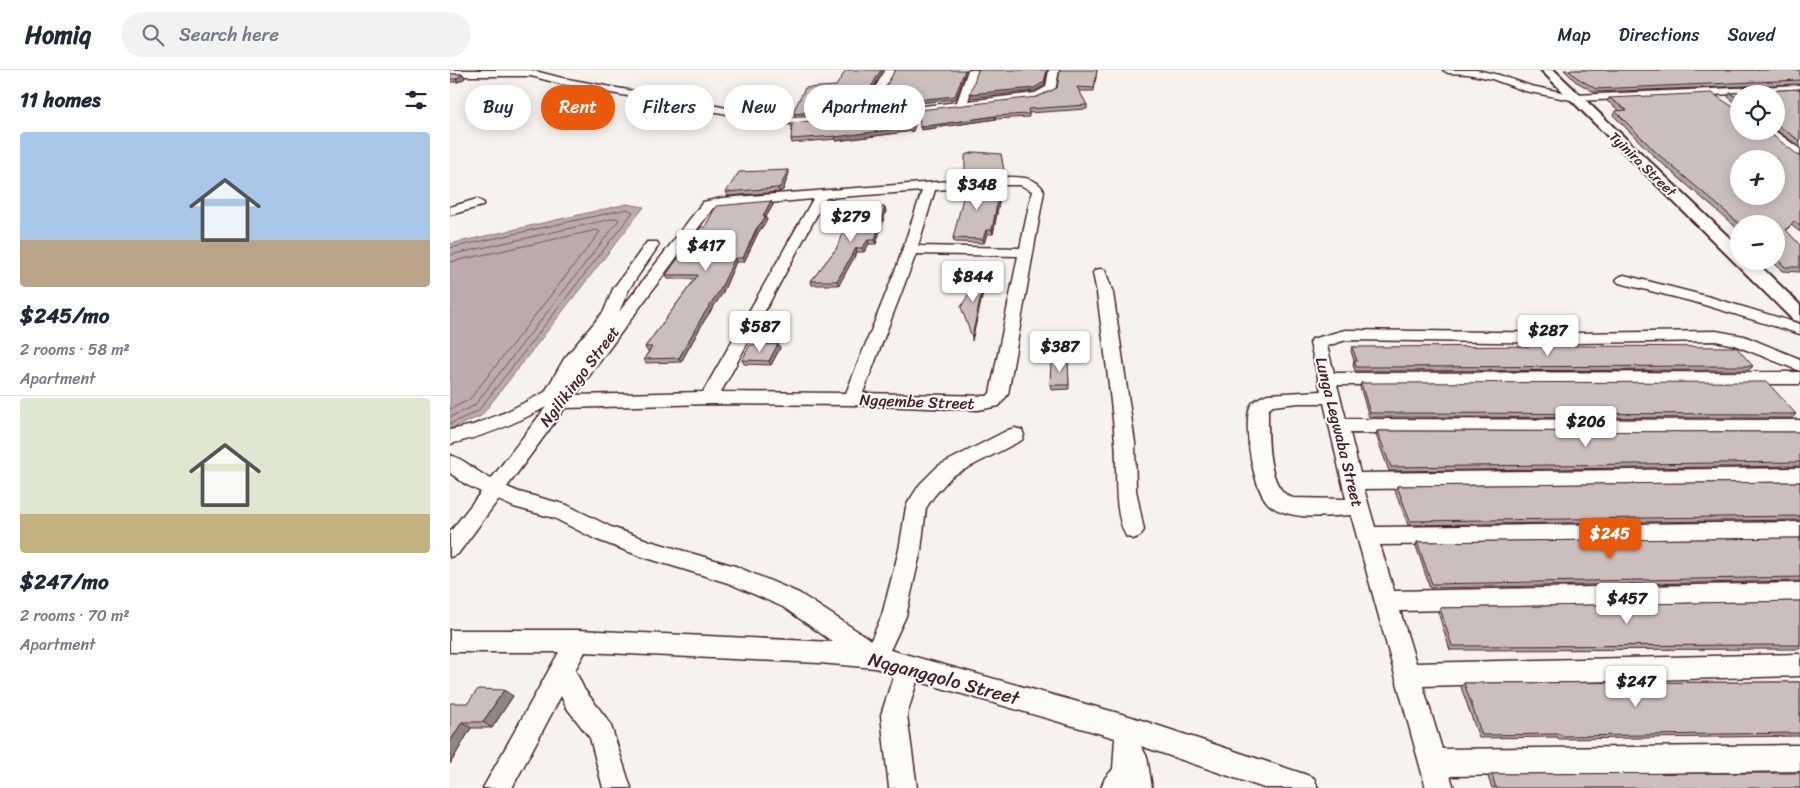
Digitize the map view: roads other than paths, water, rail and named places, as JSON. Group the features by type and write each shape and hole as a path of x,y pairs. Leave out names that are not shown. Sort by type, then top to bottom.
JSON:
{"street":[{"path":"890,70 861,116 1018,100 1044,94 1051,89 1054,70"},
{"path":"961,105 973,70"},
{"path":"1448,70 1468,71 1495,77 1529,89 1576,98 1800,88"},
{"name":"Tyinira Street","path":"1547,70 1730,248"},
{"path":"450,73 531,73 561,81 782,121 804,122"},
{"path":"1712,92 1725,102"},
{"path":"1779,140 1800,155"},
{"name":"Ngqembe Street","path":"560,402 710,398 852,399 978,404 993,402 999,394 1038,191 1036,187 1022,181 1012,180 722,202 708,205"},
{"path":"852,399 875,343 930,185"},
{"path":"710,398 822,194"},
{"path":"450,211 477,203"},
{"name":"Ngilikingo Street","path":"450,548 708,205"},
{"path":"450,437 476,431 513,417 550,396 570,363 611,312 621,289 652,245"},
{"path":"908,250 1026,252"},
{"path":"1753,270 1800,316"},
{"path":"1100,273 1105,293 1125,443 1126,490 1132,530"},
{"path":"1624,280 1800,329"},
{"name":"Lunga Legwaba Street","path":"1437,776 1358,505 1318,343 1345,335 1578,338 1716,336 1738,340 1800,364"},
{"path":"1358,505 1354,507 1302,507 1278,500 1269,489 1259,451 1259,408 1268,400 1298,397 1329,388 1800,378"},
{"path":"1338,426 1800,427"},
{"path":"450,462 472,479 514,499 560,511 603,533 630,544 734,576 791,600 875,657 894,616 910,550 916,506 927,490 945,471 1015,435"},
{"path":"1352,481 1800,476"},
{"path":"1367,536 1800,531"},
{"path":"1386,601 1800,593"},
{"name":"Nqgangqolo Street","path":"450,641 578,641 820,652 875,657 1129,729 1304,788"},
{"path":"496,788 578,641"},
{"path":"1408,675 1800,665"},
{"path":"903,788 894,714 910,667"},
{"path":"562,670 575,698 601,732 617,788"},
{"path":"1115,788 1126,774 1129,729"},
{"path":"1129,729 1138,788"},
{"path":"1437,776 1800,758"}],"water":[{"path":"627,204 644,207 481,416 450,429 450,244"}]}
